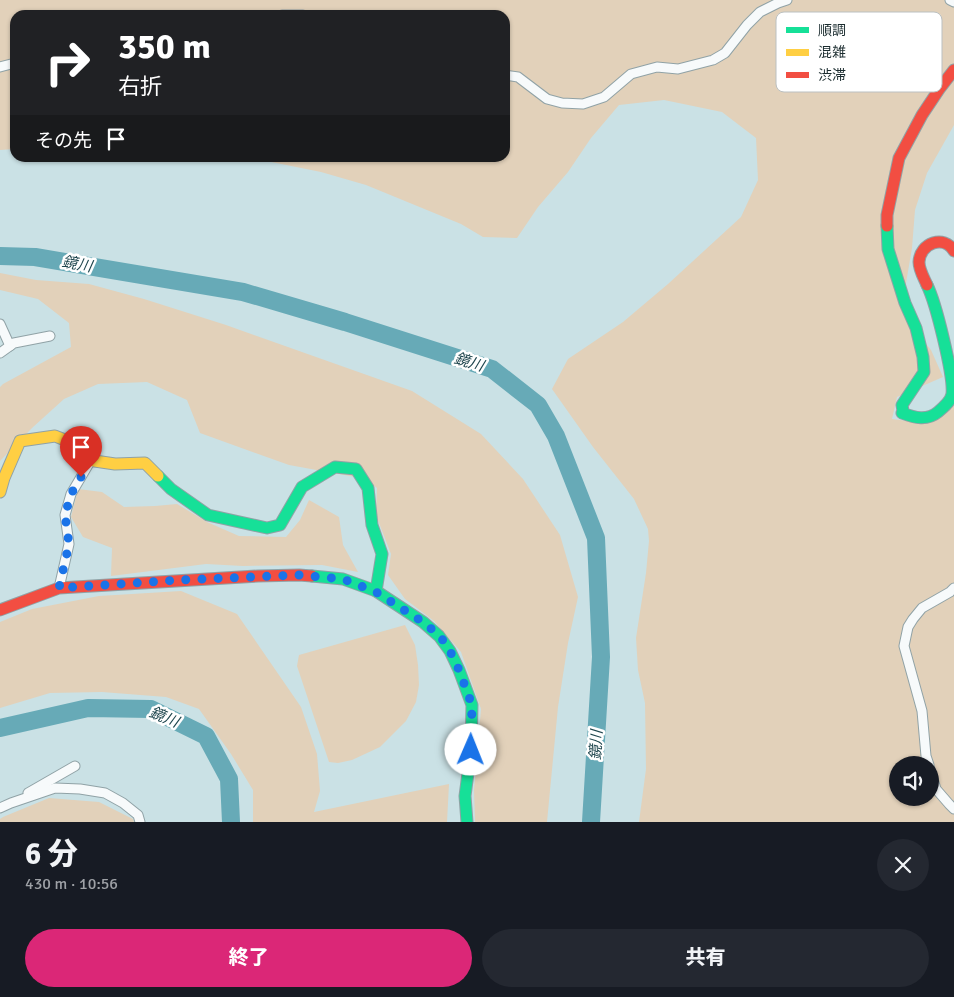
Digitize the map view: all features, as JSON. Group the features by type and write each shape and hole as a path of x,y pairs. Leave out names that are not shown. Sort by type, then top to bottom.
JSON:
{"street":[{"path":"510,75 518,77 547,99 562,103 583,104 604,97 631,74 657,67 678,69 713,60 725,53 760,12 787,0"},
{"path":"950,0 954,2"},
{"path":"942,85 954,70"},
{"path":"937,92 899,158 887,215 888,249 905,303 916,328 923,357 924,372 902,406 904,411 902,413 918,419 937,414 951,398 954,390 953,371 931,293 923,277 919,262 921,251 931,243 944,242 953,247 954,251"},
{"path":"0,324 10,346"},
{"path":"0,353 14,343 50,336"},
{"path":"0,492 20,441 55,436 65,440 88,460 115,464 145,463 171,489 208,515 267,528 280,525 302,486 335,467 356,469 368,488 372,525 382,554 376,592"},
{"path":"59,588 69,544 65,515 71,494 92,460"},
{"path":"0,610 59,588 180,580 299,575 343,579 376,592 423,622 440,636 459,670 472,705 471,750 465,796 467,822"},
{"path":"926,756 922,711 904,646 908,627 922,608 954,588"},
{"path":"0,808 75,766"},
{"path":"11,803 55,788 80,788 106,793 124,803 138,815 140,822"},
{"path":"939,793 954,809"}],"shaded area":[{"path":"0,0 954,0 954,125 927,173 915,210 912,248 905,289 910,324 931,350 943,377 897,397 892,419 916,422 954,399 954,822 639,822 646,769 645,703 638,670 636,638 646,573 649,541 648,529 634,499 593,447 552,389 568,359 623,322 668,284 741,217 758,180 756,138 722,112 664,100 619,105 591,138 568,172 538,207 517,238 483,237 461,224 366,185 321,172 271,162 510,162 510,10 10,10 10,149 0,150"},
{"path":"0,273 36,280 89,284 226,325 412,391 481,434 523,479 560,535 578,597 568,643 558,707 547,822 475,822 474,790 481,709 461,652 434,621 405,599 388,575 391,554 376,515 377,488 366,479 289,465 200,433 187,400 147,382 98,384 64,399 0,461 0,387 71,347 69,323 38,299 0,290"},
{"path":"78,489 102,492 124,507 177,504 207,522 239,536 286,537 300,520 309,500 339,517 343,545 358,572 322,565 243,566 206,564 111,576 112,548 83,537 71,517"},
{"path":"181,591 237,614 301,707 317,754 320,791 314,812 449,784 447,822 253,822 253,790 231,754 199,709 166,697 102,692 50,693 0,708 0,622 32,609 99,596"},
{"path":"405,625 415,645 419,685 416,702 406,721 380,747 352,760 338,763 329,762 297,666 299,655"},
{"path":"49,798 99,802 133,819 134,822 0,822 0,819 3,817"}],"waterway":[{"name":"鏡川","path":"0,256 35,257 243,292 492,369 538,405 556,436 596,538 601,657 591,822"},
{"name":"鏡川","path":"0,728 88,708 151,709 206,736 229,779 231,822"}],"traffic: fast":[{"path":"887,226 888,249 905,303 916,328 923,357 924,372 902,405 902,413 921,418 930,417 938,412 949,401 952,394 944,340 927,285"},
{"path":"158,476 171,489 208,515 267,528 280,525 302,487 335,467 356,469 368,488 372,525 382,554 376,591"},
{"path":"312,576 343,579 376,591 423,622 439,636 450,651 472,705 471,750 465,796 467,822"}],"traffic: slow":[{"path":"0,492 20,441 55,436 65,440 88,460 115,464 145,463 158,476"}],"traffic: jam":[{"path":"942,85 954,70"},
{"path":"887,226 887,215 899,158 922,115 937,92"},
{"path":"927,285 919,265 920,255 923,250 933,243 939,242 950,246 954,251"},
{"path":"0,610 59,588 258,576 312,576"}],"route":[{"path":"81,477 71,494 65,515 69,544 59,588 258,576 299,575 343,579 376,592 423,622 440,636 459,670 472,705 471,750"}]}
